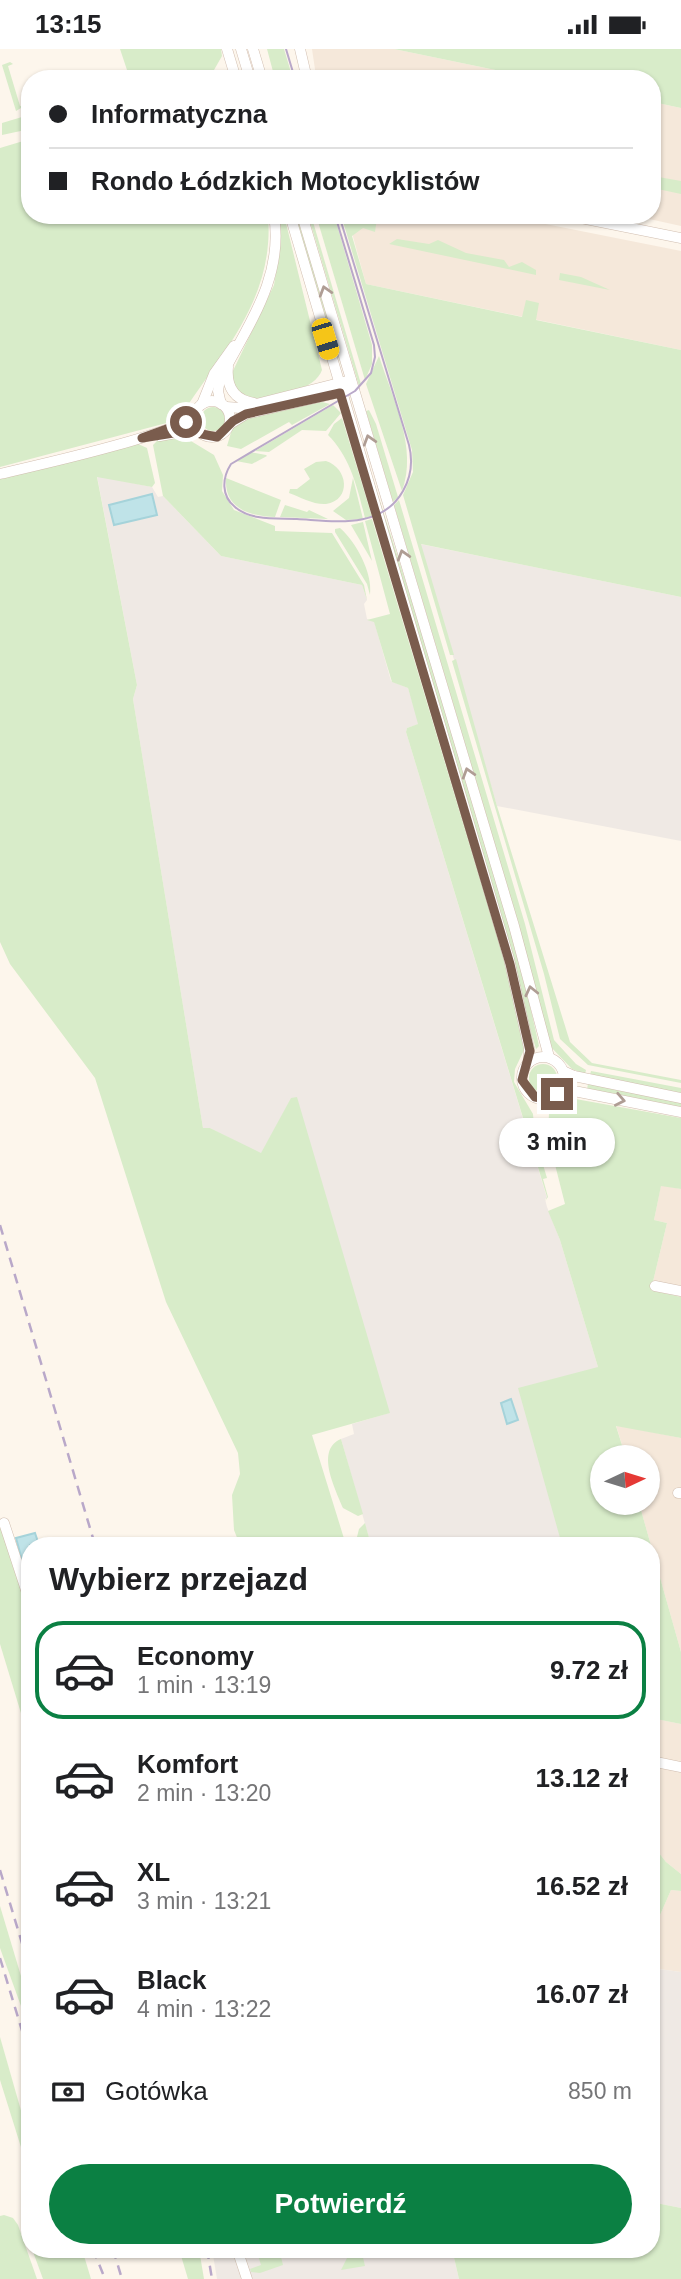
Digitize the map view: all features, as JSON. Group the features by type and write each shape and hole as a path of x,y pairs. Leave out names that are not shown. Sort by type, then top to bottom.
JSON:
{"street":[{"path":"228,49 234,70"},
{"path":"241,49 247,70"},
{"path":"253,49 259,70"},
{"path":"300,49 305,70"},
{"path":"230,424 218,385 262,302 272,272 276,240 275,224"},
{"path":"293,224 509,959 529,1048 529,1062 522,1080 531,1095 547,1099 559,1092 574,1091 681,1112"},
{"path":"305,224 514,926 549,1057"},
{"path":"611,224 681,238"},
{"path":"142,438 186,422 195,414 214,374 242,338"},
{"path":"229,364 228,382 233,393 243,401 254,404"},
{"path":"0,474 142,438 186,431 217,437 230,424 246,414 353,384"},
{"path":"202,404 209,402 241,408 339,388"},
{"path":"195,414 200,432"},
{"path":"529,1062 542,1056 556,1061 563,1071 564,1083 559,1092"},
{"path":"563,1071 574,1076 681,1098"},
{"path":"655,1286 681,1291"},
{"path":"4,1523 21,1575"},
{"path":"660,1763 681,1767"},
{"path":"240,2258 247,2279"}],"shaded area":[{"path":"312,49 394,49 496,70 315,70"},
{"path":"661,104 681,108 681,226 661,222"},
{"path":"350,224 546,224 681,251 681,350 366,284"},
{"path":"97,476 152,487 158,497 163,496 221,556 362,585 367,600 364,604 367,619 374,621 391,681 408,688 419,724 407,728 406,732 547,1198 547,1207 560,1240 598,1367 555,1515 560,1537 369,1537 341,1439 354,1434 352,1424 389,1413 291,1099 261,1154 210,1128 203,1128 133,699 137,685"},
{"path":"420,544 681,597 681,841 497,806"},
{"path":"661,1185 681,1189 681,1297 651,1290 667,1223 654,1220"},
{"path":"616,1425 681,1438 681,1652 660,1578 660,1537 649,1537 642,1515 660,1515 660,1445 622,1445"},
{"path":"660,1720 681,1724 681,1874 660,1854"},
{"path":"671,1890 681,1891 681,1972 660,1969 660,1915"},
{"path":"660,1969 681,1972 681,2208 660,2204"},
{"path":"214,2258 454,2258 459,2279 217,2279"}],"green space":[{"path":"120,49 221,49 222,56 214,70 127,70"},
{"path":"267,49 284,49 290,70 273,70"},
{"path":"394,49 681,49 681,108 661,104 661,70 496,70"},
{"path":"10,62 13,64 8,66 21,106 16,111 2,65"},
{"path":"21,117 21,131 2,135 2,123"},
{"path":"21,142 21,224 268,224 268,245 263,273 254,300 227,348 178,420 0,467 0,148"},
{"path":"661,177 681,181 681,194 661,190"},
{"path":"280,224 286,224 322,370 318,377 302,388 280,395 250,399 236,390 231,375 274,285 281,241"},
{"path":"297,224 301,224 343,372"},
{"path":"311,224 314,224 361,384 359,386"},
{"path":"319,224 337,224 372,345 372,364 365,380"},
{"path":"344,224 376,224 375,232 363,228 352,236 366,284 522,317 526,300 539,303 536,320 681,350 681,597 421,544 454,655 450,655 403,495 413,472 412,450"},
{"path":"397,239 429,244 438,240 466,253 504,260 509,267 522,262 536,270 536,275 389,244"},
{"path":"560,273 581,277 610,290 559,280"},
{"path":"379,356 397,407 405,441 406,475 402,491 366,384"},
{"path":"322,402 330,404 292,425 289,422 241,449 227,446 233,426 252,416"},
{"path":"333,405 341,413 326,431 302,430 269,452 255,451"},
{"path":"213,407 224,414 225,419 218,430 213,431 202,424 201,419 208,408"},
{"path":"369,410 376,424 398,497 393,502 366,411"},
{"path":"353,414 477,807 520,966 539,1046 536,1049"},
{"path":"342,418 372,517 365,518 356,483 347,462 328,435 334,424"},
{"path":"181,435 214,455 223,475 222,491 234,510 275,526 275,531 332,533 364,585 367,600 362,585 221,556 163,496 153,445 157,441"},
{"path":"136,443 147,448 155,483 152,487 97,477 137,685 133,699 203,1128 210,1128 261,1153 291,1098 297,1097 390,1413 312,1435 344,1537 237,1537 232,1495 240,1474 238,1453 166,1302 95,1078 10,964 0,942 0,478"},
{"path":"250,452 267,456 252,464 236,461"},
{"path":"326,461 339,470 343,477 340,497 321,504 289,493 290,489 297,489 310,479 304,469 316,462"},
{"path":"226,478 281,500 275,517 240,509 229,497"},
{"path":"353,478 363,519 346,520 333,511 349,498"},
{"path":"399,500 525,924 554,1040 576,1064 586,1070 585,1074 572,1069 549,1045 519,925 394,505"},
{"path":"285,505 307,512 309,510 328,519 280,517"},
{"path":"372,519 504,960 524,1050 515,1069 514,1082 533,1114 535,1138 547,1178 543,1179 548,1197 545,1201 547,1197 406,732 407,728 418,724 408,688 392,682 374,622 367,620 390,614 365,521"},
{"path":"363,522 372,561 351,525"},
{"path":"340,528 352,541 362,559 369,577 370,595 367,584 335,532 335,529"},
{"path":"456,659 497,806 570,1042 592,1063 681,1080 681,1083 588,1065 560,1039 544,974 452,661"},
{"path":"543,1064 553,1068 557,1078 553,1088 543,1092 533,1088 529,1078 533,1068"},
{"path":"591,1071 681,1088 681,1093 590,1075"},
{"path":"588,1084 681,1102 681,1108 587,1089"},
{"path":"570,1098 681,1118 681,1189 661,1186 654,1220 667,1223 651,1290 681,1297 681,1438 616,1426 622,1445 590,1445 590,1515 642,1515 649,1537 560,1537 518,1388 598,1367 560,1240 548,1211 565,1204 548,1137 549,1113"},
{"path":"341,1439 363,1514 358,1516 343,1508 329,1470 329,1452 333,1444"},
{"path":"0,1519 21,1581 21,1713 0,1644"},
{"path":"365,1523 369,1537 357,1537 359,1529"},
{"path":"660,1578 681,1652 681,1724 660,1720"},
{"path":"660,1854 681,1874 681,1891 671,1890 660,1915"},
{"path":"0,1906 21,1976 21,2006 0,1948"},
{"path":"0,2037 21,2110 21,2147 0,2080"},
{"path":"660,2204 681,2208 681,2279 459,2279 454,2258 660,2258"},
{"path":"0,2216 13,2218 18,2225 21,2234 21,2258 30,2258 37,2279 0,2279"},
{"path":"35,2258 85,2258 91,2279 43,2279"},
{"path":"182,2258 200,2258 204,2279 188,2279"},
{"path":"259,2258 281,2258 283,2265 260,2273 251,2272 250,2269 261,2265"},
{"path":"347,2258 363,2258 365,2266 341,2270"}],"water":[{"path":"152,494 157,515 114,525 109,505"},
{"path":"511,1399 518,1420 507,1424 501,1403"},
{"path":"35,1533 36,1537 21,1537 21,1556 16,1538"}],"tram line":[{"path":"286,49 292,70"},
{"path":"338,224 374,345 375,357 371,373 355,391 231,464 224,487 227,498 235,507 249,515 326,521 370,518 394,503 408,480 411,463 409,445 342,224"}],"railway":[{"path":"0,1225 93,1537"},
{"path":"0,1870 21,1940"},
{"path":"0,1958 21,2027"},
{"path":"97,2258 105,2279"},
{"path":"116,2258 122,2279"},
{"path":"208,2258 212,2279"}],"route":[{"path":"186,422 142,438 186,431 217,437 222,435 233,421 246,414 340,393 510,964 530,1051 529,1062 522,1072 524,1087 528,1093 540,1099 557,1094"}]}
